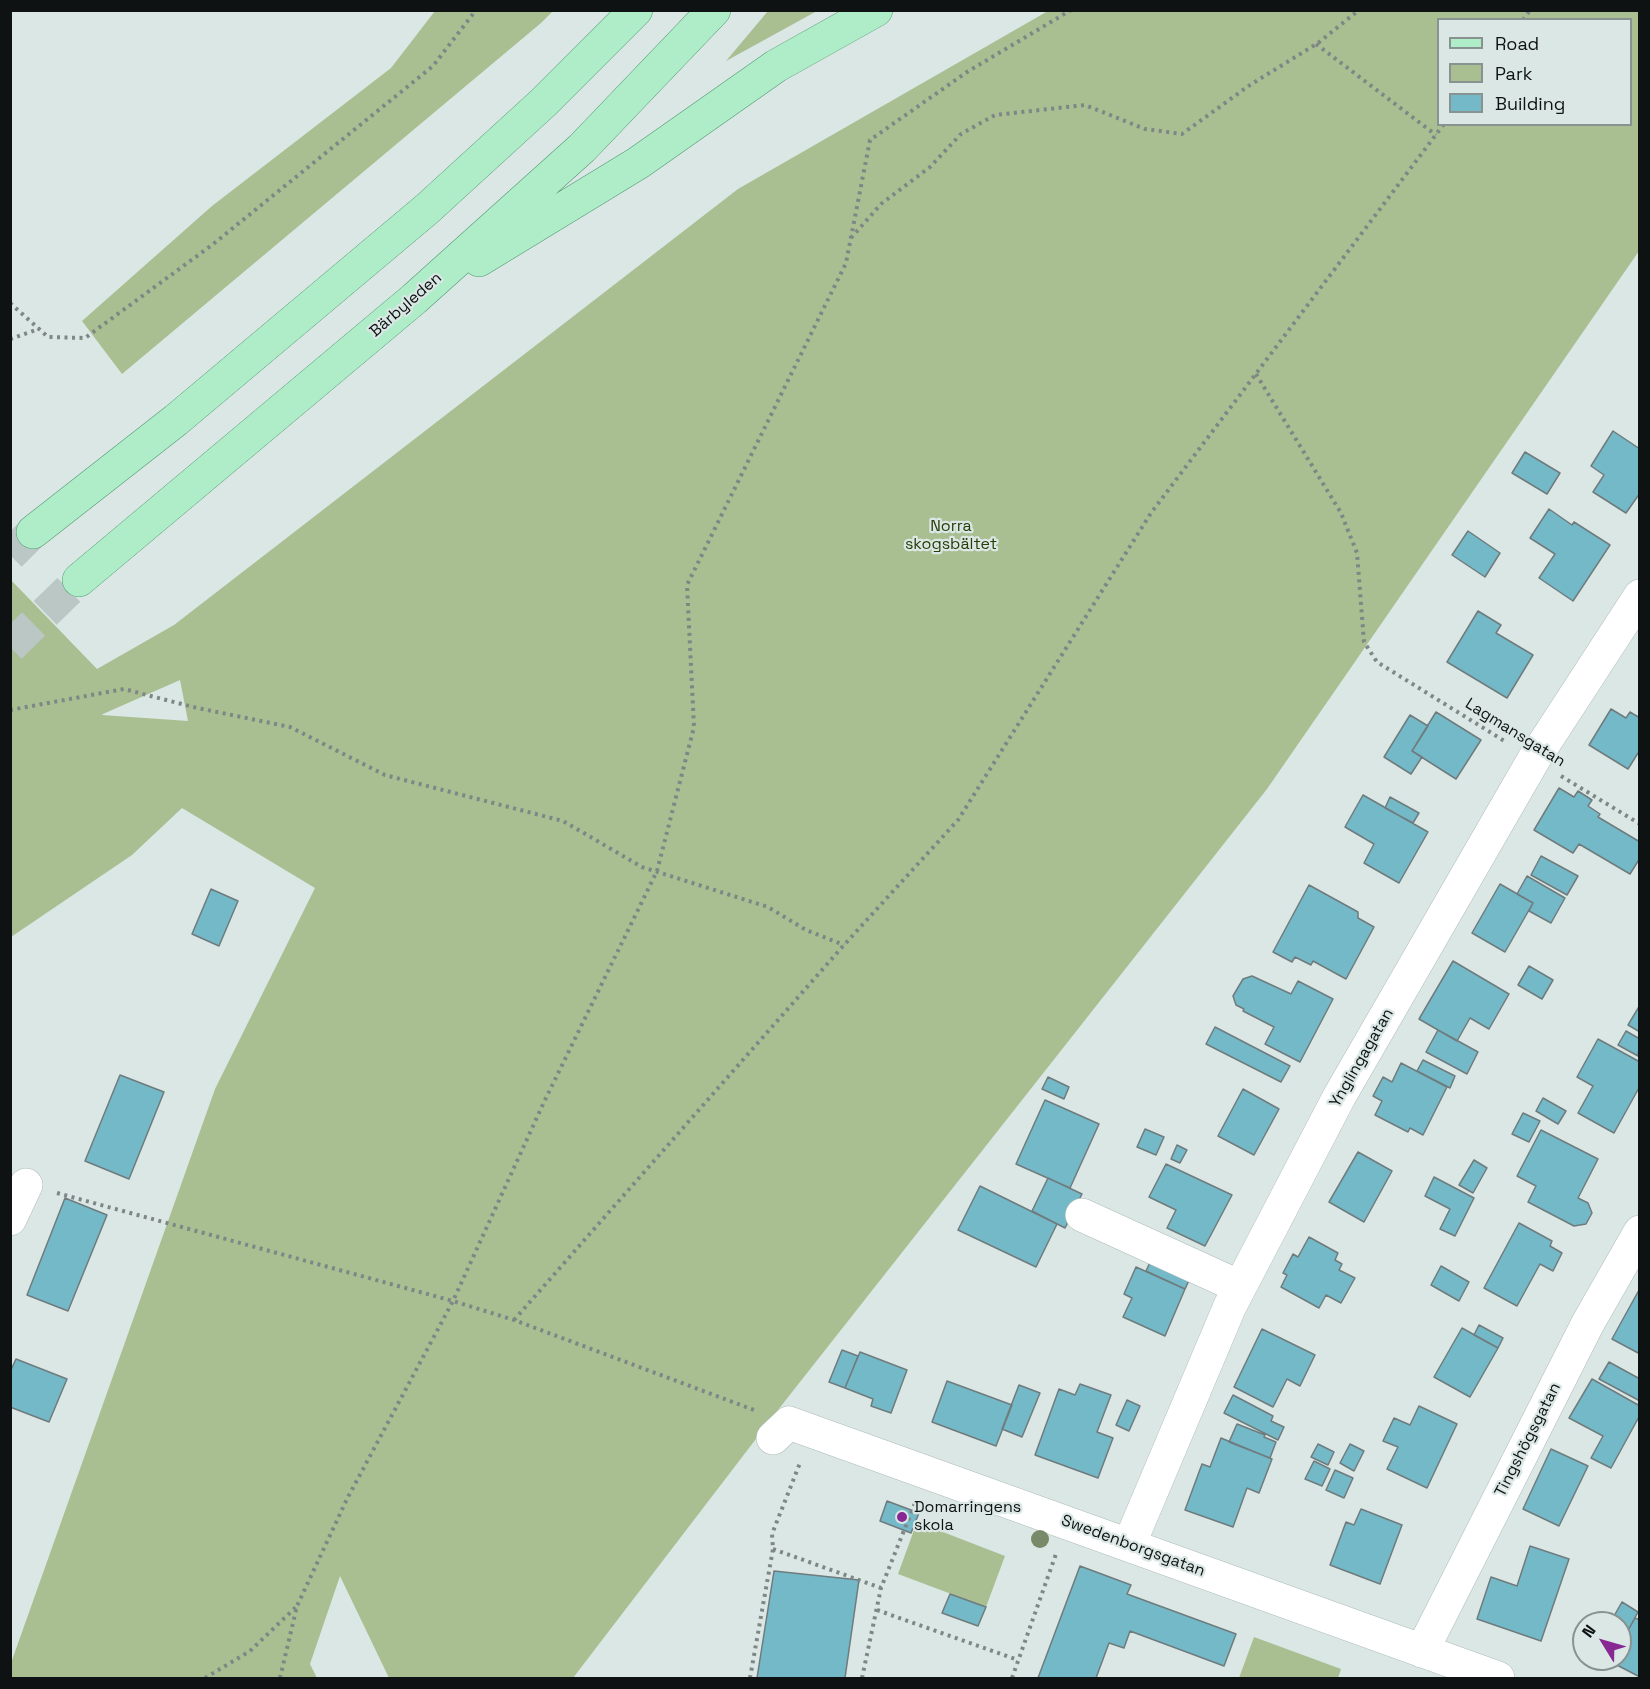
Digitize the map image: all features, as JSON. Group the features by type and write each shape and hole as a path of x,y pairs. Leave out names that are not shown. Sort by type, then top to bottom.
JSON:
{"main road":[{"path":"33,532 176,420 427,209 544,102 636,10"},
{"name":"Bärbyleden","path":"79,580 414,299 582,148 714,10"},
{"path":"414,299 638,163 776,66 876,10"}],"street":[{"name":"Ynglingagatan","path":"1129,1545 1240,1287 1339,1097 1534,759 1640,596"},
{"path":"10,1219 26,1185"},
{"path":"1082,1215 1240,1287"},
{"name":"Tingshögsgatan","path":"1422,1651 1582,1334 1640,1232"},
{"name":"Swedenborgsgatan","path":"792,1431 1067,1522 1498,1678"}],"path":[{"path":"10,303 48,337 85,338 212,245 433,66 476,10"},
{"path":"280,1678 297,1606 347,1499 453,1300 544,1102 657,871 694,727 687,585 846,263 870,140 967,72 1071,10"},
{"path":"851,238 880,204 930,167 961,134 995,115 1085,105 1145,129 1182,134 1250,85 1316,44 1359,10"},
{"path":"1316,44 1436,135"},
{"path":"514,1320 844,945 958,820 1151,513 1443,126"},
{"path":"10,339 39,329"},
{"name":"Lagmansgatan","path":"1256,374 1341,513 1357,553 1364,642 1377,662 1640,824"},
{"path":"10,710 124,689 194,707 290,727 385,776 563,821 642,867 768,907 806,930 844,945"},
{"path":"26,1185 453,1300 514,1320 792,1431 772,1534 773,1549 750,1678"},
{"path":"862,1678 881,1588 916,1502"},
{"path":"1012,1678 1067,1522"},
{"path":"773,1549 881,1588"},
{"path":"205,1678 250,1651 297,1606"},
{"path":"877,1610 1018,1660"}],"green space":[{"path":"435,11 553,11 122,374 82,321 212,206 391,68"},
{"path":"768,11 817,11 726,61"},
{"name":"Norra skogsbältet","path":"1048,11 1639,11 1639,251 1267,789 785,1401 573,1678 389,1678 340,1576 310,1664 317,1678 11,1678 11,1663 215,1089 315,888 182,808 132,855 11,937 10,579 97,669 174,625 738,189","holes":["180,680 188,721 102,715"]},
{"path":"917,1522 1005,1556 986,1607 898,1574"},
{"path":"1254,1637 1341,1669 1338,1678 1239,1678"}],"building":[{"path":"1613,431 1640,449 1640,493 1626,513 1593,492 1604,475 1591,466"},
{"path":"1525,452 1560,473 1547,494 1512,473"},
{"path":"1549,509 1572,525 1574,522 1610,545 1573,601 1539,578 1555,554 1530,538"},
{"path":"1468,531 1500,553 1485,577 1452,555"},
{"path":"1478,611 1501,625 1496,633 1533,655 1507,698 1447,662"},
{"path":"1611,709 1626,718 1630,712 1640,718 1640,750 1628,769 1589,745"},
{"path":"1436,712 1481,740 1456,779 1412,751"},
{"path":"1410,715 1428,726 1412,751 1422,757 1411,774 1384,757"},
{"path":"1559,788 1574,797 1578,791 1592,800 1588,806 1600,814 1598,817 1640,842 1640,858 1630,874 1579,844 1573,853 1534,830"},
{"path":"1363,795 1428,832 1399,883 1364,863 1374,844 1345,827"},
{"path":"1390,797 1419,813 1413,823 1385,808"},
{"path":"1541,856 1578,876 1567,895 1531,875"},
{"path":"1527,876 1565,898 1551,923 1529,911 1533,903 1517,894"},
{"path":"1500,884 1533,903 1505,952 1472,933"},
{"path":"1309,885 1358,912 1358,918 1374,927 1346,979 1313,961 1311,965 1295,957 1292,962 1273,952"},
{"path":"211,889 238,901 219,946 192,934"},
{"path":"1453,961 1509,994 1489,1029 1470,1018 1457,1041 1419,1019"},
{"path":"1529,966 1553,980 1542,999 1518,985"},
{"path":"1252,976 1291,994 1298,981 1333,999 1300,1062 1265,1044 1274,1027 1236,1005 1233,996 1243,979"},
{"path":"1640,1005 1640,1032 1628,1025"},
{"path":"1215,1027 1290,1066 1281,1082 1206,1044"},
{"path":"1438,1030 1478,1052 1467,1074 1426,1052"},
{"path":"1626,1031 1640,1039 1638,1056 1618,1045"},
{"path":"1598,1039 1640,1062 1640,1086 1614,1133 1578,1113 1593,1086 1577,1077"},
{"path":"1423,1060 1455,1076 1450,1088 1417,1071"},
{"path":"1401,1063 1447,1087 1423,1135 1410,1128 1408,1132 1375,1115 1382,1101 1373,1096 1383,1077 1392,1082"},
{"path":"120,1075 164,1092 129,1179 85,1161"},
{"path":"1048,1077 1069,1087 1064,1099 1042,1089"},
{"path":"1243,1089 1279,1109 1254,1155 1218,1136"},
{"path":"1543,1098 1566,1111 1558,1124 1536,1111"},
{"path":"1045,1100 1099,1124 1070,1188 1016,1164"},
{"path":"1523,1113 1540,1121 1529,1142 1512,1134"},
{"path":"1145,1129 1164,1137 1156,1155 1137,1147"},
{"path":"1541,1130 1598,1159 1578,1198 1588,1203 1592,1213 1586,1224 1574,1226 1528,1202 1536,1186 1517,1176"},
{"path":"1177,1145 1187,1150 1180,1163 1171,1159"},
{"path":"1358,1152 1392,1171 1364,1222 1329,1202"},
{"path":"1474,1160 1487,1168 1473,1193 1459,1185"},
{"path":"1166,1164 1232,1195 1205,1246 1167,1228 1176,1210 1149,1197"},
{"path":"1434,1177 1474,1198 1455,1236 1440,1229 1450,1209 1425,1196"},
{"path":"1048,1178 1082,1194 1065,1228 1032,1211"},
{"path":"980,1186 1057,1224 1036,1267 958,1230"},
{"path":"65,1198 107,1215 68,1311 27,1295"},
{"path":"1519,1223 1552,1241 1550,1246 1562,1253 1553,1271 1540,1264 1517,1306 1484,1288"},
{"path":"1309,1237 1338,1253 1335,1260 1342,1264 1339,1270 1355,1278 1341,1303 1326,1295 1319,1308 1281,1287 1287,1275 1283,1273 1293,1254 1298,1257"},
{"path":"1152,1258 1191,1276 1185,1289 1146,1271"},
{"path":"1441,1266 1469,1282 1459,1301 1431,1285"},
{"path":"1136,1267 1185,1289 1165,1336 1123,1317 1132,1298 1124,1294"},
{"path":"1640,1290 1640,1354 1612,1339"},
{"path":"1479,1325 1503,1338 1498,1348 1474,1335"},
{"path":"1462,1328 1498,1348 1470,1397 1434,1377"},
{"path":"1262,1329 1315,1355 1300,1386 1287,1379 1273,1407 1234,1387"},
{"path":"842,1350 858,1356 845,1388 829,1382"},
{"path":"860,1352 907,1370 891,1413 871,1406 873,1399 845,1388"},
{"path":"16,1359 67,1379 49,1422 10,1407 10,1372"},
{"path":"1609,1362 1640,1379 1640,1401 1599,1379"},
{"path":"1592,1379 1640,1406 1640,1415 1611,1468 1591,1458 1603,1436 1569,1418"},
{"path":"947,1381 1012,1405 996,1446 932,1422"},
{"path":"1080,1384 1111,1395 1097,1432 1113,1438 1098,1478 1035,1455 1059,1389 1075,1395"},
{"path":"1019,1385 1040,1393 1022,1437 1002,1429"},
{"path":"1233,1395 1273,1416 1271,1421 1284,1427 1278,1440 1224,1413"},
{"path":"1127,1400 1140,1406 1129,1431 1116,1425"},
{"path":"1419,1406 1457,1424 1427,1488 1387,1469 1398,1447 1383,1441 1394,1418 1410,1425"},
{"path":"1237,1424 1276,1442 1270,1458 1229,1442"},
{"path":"1221,1438 1272,1459 1259,1493 1247,1488 1233,1527 1185,1510 1202,1464 1210,1467"},
{"path":"1318,1444 1334,1452 1328,1465 1311,1457"},
{"path":"1350,1444 1364,1451 1354,1471 1340,1463"},
{"path":"1551,1449 1588,1466 1559,1526 1523,1509"},
{"path":"1314,1461 1330,1469 1322,1486 1305,1479"},
{"path":"1335,1470 1353,1478 1344,1498 1326,1490"},
{"path":"887,1501 919,1513 911,1533 880,1521"},
{"path":"1361,1509 1402,1525 1380,1584 1330,1565 1346,1522 1354,1525"},
{"path":"1530,1546 1569,1559 1541,1641 1477,1619 1491,1577 1517,1586"},
{"path":"1080,1566 1131,1585 1127,1594 1236,1634 1224,1666 1130,1631 1124,1648 1109,1643 1096,1678 1038,1678"},
{"path":"774,1571 859,1580 845,1678 757,1678"},
{"path":"950,1594 986,1607 978,1626 942,1613"},
{"path":"1622,1602 1638,1612 1632,1623 1632,1611 1617,1611"},
{"path":"1635,1618 1640,1620 1640,1677 1628,1671 1632,1671 1632,1623"}],"tunnel":[{"path":"10,555 33,532"},
{"path":"10,647 79,580"}],"place":[{"name":"Domarringens skola","path":"902,1517"}]}
